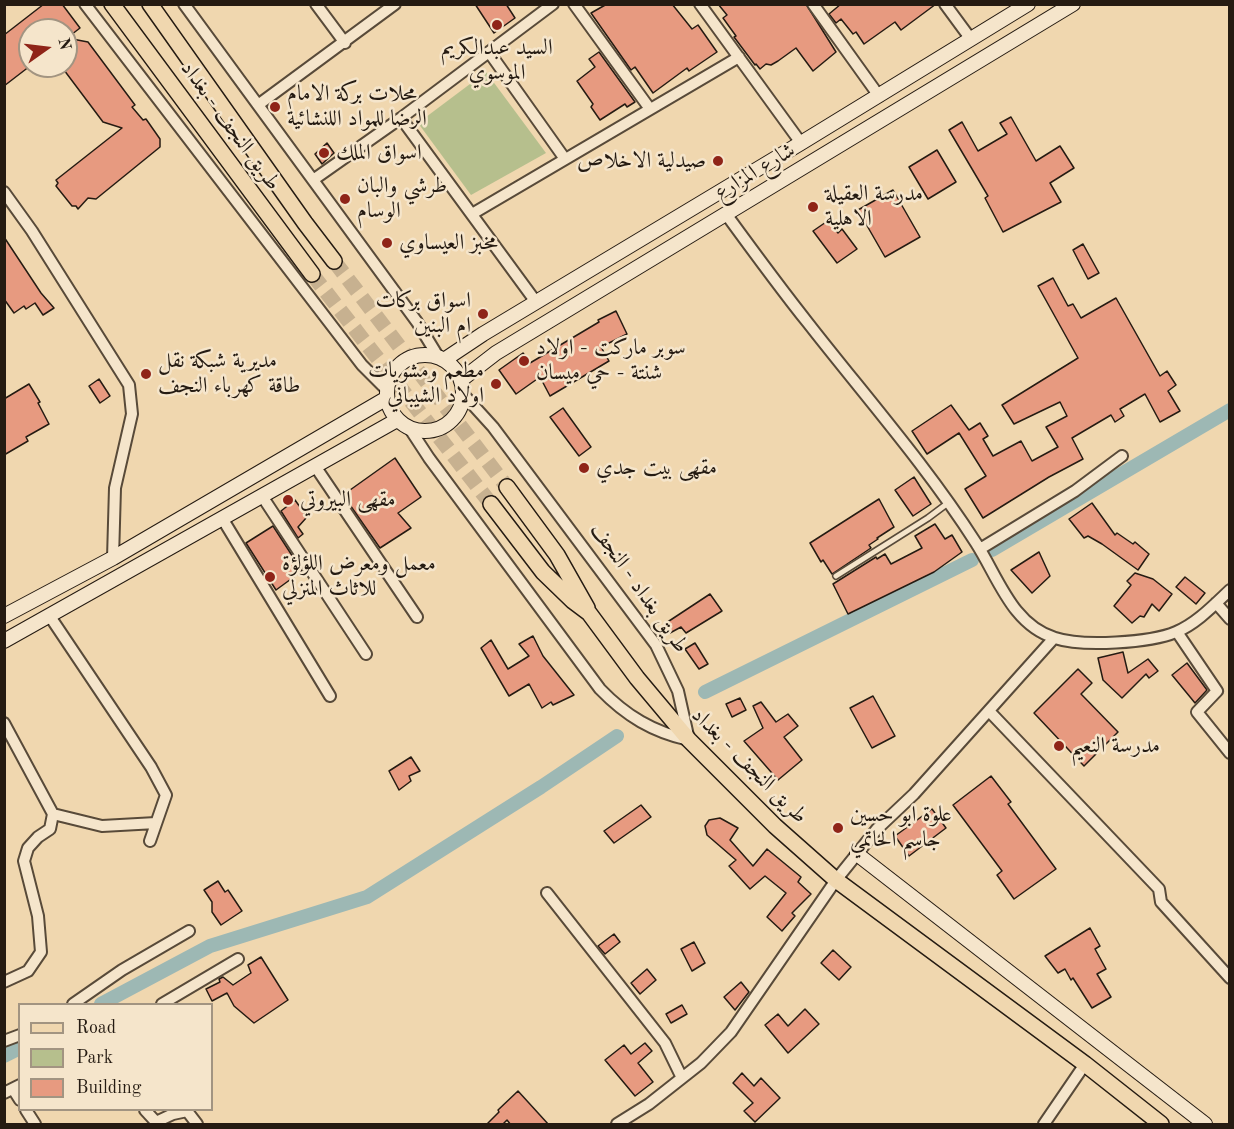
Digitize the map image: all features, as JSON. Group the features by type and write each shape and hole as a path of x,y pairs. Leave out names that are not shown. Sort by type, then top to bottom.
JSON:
{"main road":[{"name":"طريق النجف - بغداد","path":"112,4 312,274"},
{"path":"150,4 334,261"},
{"path":"507,487 557,555 589,613"},
{"name":"طريق النجف - بغداد","path":"491,504 543,572 589,613 637,678 689,740 753,805 836,879 1085,1064 1161,1125"}],"street":[{"path":"85,4 362,365 387,394"},
{"path":"184,4 417,322 441,359"},
{"path":"316,4 345,43"},
{"path":"258,105 395,4"},
{"path":"313,180 401,118 553,4"},
{"path":"574,4 650,109"},
{"path":"700,4 801,143"},
{"path":"813,4 879,96"},
{"path":"945,4 970,38"},
{"name":"شارع المزارع","path":"441,359 1028,4"},
{"name":"شارع المزارع","path":"462,387 495,353 1073,4"},
{"path":"489,52 565,159"},
{"path":"946,54 946,65 955,72 960,72"},
{"path":"472,214 740,57"},
{"path":"914,73 925,77 929,87 928,92"},
{"path":"401,118 537,302"},
{"path":"4,192 32,231 129,385 132,414 115,488 113,558"},
{"path":"726,214 806,322 950,502 980,549 1010,604 1028,623 1054,638 1085,643 1143,640 1177,632 1204,614 1230,590"},
{"path":"410,429 427,431 442,427 455,417 459,410 462,387 454,369 441,359 432,356 416,356 402,363 391,375 387,394 389,406 397,420 410,429 600,689 626,713 640,722 672,736 689,740"},
{"name":"طريق بغداد - النجف","path":"462,387 656,645 678,691 689,740"},
{"path":"4,616 113,558 387,394"},
{"path":"4,641 397,420"},
{"path":"980,549 1075,491 1122,456"},
{"path":"315,466 417,617"},
{"path":"262,496 366,654"},
{"path":"222,518 330,696"},
{"path":"1216,603 1230,619"},
{"path":"49,615 151,767 166,795 150,841"},
{"path":"1177,632 1217,691 1197,712 1230,753"},
{"path":"617,1125 649,1104 701,1063 731,1032 836,879 877,829 914,794 1054,638"},
{"path":"988,711 1159,889 1161,902 1230,978"},
{"path":"4,723 53,814 50,829 28,848 24,861 38,916 41,952 28,970 4,982"},
{"path":"53,814 102,826 156,823"},
{"path":"857,854 1205,1125"},
{"path":"547,893 665,1043 682,1078"},
{"path":"76,1003 122,970 189,931"},
{"path":"165,1003 238,959"},
{"path":"1044,1125 1085,1064"},
{"path":"27,1111 35,1125"},
{"path":"146,1111 156,1122 173,1114 187,1111 197,1125"}],"lane":[{"path":"836,576 950,502"}],"green space":[{"path":"486,72 546,153 471,195 418,123"}],"building":[{"path":"44,4 62,4 72,18 26,18"},
{"name":"السيد عبدالكريم الموسوي","path":"475,4 506,4 515,18 494,33"},
{"path":"607,4 672,4 692,29 698,25 717,52 689,71 687,68 653,93 635,67 631,70 591,13"},
{"path":"718,4 806,4 836,52 813,71 796,48 778,61 771,65 766,64 760,69 734,37 736,36 723,18 727,15"},
{"path":"841,4 936,4 901,30 895,22 864,44 856,32 853,34 841,19 836,23 829,14"},
{"path":"18,24 18,75 4,86 4,35"},
{"path":"78,40 88,42 135,105 132,107 143,120 146,119 160,139 160,147 96,199 88,198 78,209 72,206 56,186 58,183 56,180 122,128 103,122 70,78 78,78"},
{"path":"599,52 635,102 627,107 625,104 600,120 591,107 593,104 577,81 595,67 589,59"},
{"path":"1011,117 1036,161 1060,146 1074,168 1050,183 1061,202 1003,232 985,198 988,196 949,130 962,122 978,151 1007,134 1000,123"},
{"name":"اسواق الملك","path":"327,143 334,153 322,164 315,154"},
{"path":"937,150 956,182 928,199 909,167"},
{"path":"893,190 920,237 885,257 858,210"},
{"path":"829,220 838,233 842,229 857,249 837,263 813,231"},
{"path":"4,237 41,293 54,308 43,315 35,303 26,309 24,306 14,313 4,299"},
{"path":"1083,244 1099,273 1088,279 1073,250"},
{"path":"1053,278 1068,306 1073,304 1081,318 1116,298 1160,376 1167,371 1176,385 1168,391 1180,411 1160,422 1145,394 1120,409 1124,416 1115,422 1111,415 1072,438 1083,459 983,518 965,489 986,476 959,433 927,454 912,431 951,405 969,430 980,423 988,436 983,439 993,456 1021,441 1032,461 1058,447 1046,427 1067,416 1060,402 1014,424 1002,405 1078,358 1038,286"},
{"path":"616,311 627,334 601,347 609,361 550,396 540,377 516,394 499,370 523,353 530,363"},
{"path":"99,379 110,396 100,403 89,386"},
{"path":"29,384 49,424 26,437 28,441 4,455 4,399"},
{"path":"563,408 591,447 579,456 550,417"},
{"path":"395,458 421,497 398,513 411,528 380,548 343,495"},
{"path":"914,477 931,504 913,516 895,490"},
{"path":"879,499 894,527 869,545 871,548 832,574 823,560 821,562 810,543"},
{"path":"295,500 307,517 298,527 303,534 298,538 281,511"},
{"path":"1092,503 1115,535 1117,533 1133,544 1135,542 1149,554 1138,570 1102,544 1088,536 1084,538 1069,519"},
{"path":"935,524 945,539 952,535 962,552 934,572 848,614 833,584 876,557 877,559 885,554 891,564 922,548 915,536"},
{"path":"273,526 302,571 276,590 246,543"},
{"path":"1039,552 1050,576 1032,593 1011,570"},
{"path":"1135,573 1153,579 1172,594 1159,611 1152,604 1144,617 1140,616 1132,623 1114,606 1131,585 1127,581"},
{"path":"1185,577 1205,593 1196,604 1176,587"},
{"path":"710,594 722,611 686,633 681,627 670,633 666,623"},
{"path":"533,636 543,656 574,695 553,705 551,702 542,708 529,684 509,696 481,648 491,640 508,669 529,656 519,644"},
{"path":"695,643 708,664 699,669 685,649"},
{"path":"1123,652 1128,673 1148,659 1158,671 1149,678 1146,674 1122,698 1103,680 1098,658"},
{"path":"1187,663 1207,690 1195,703 1172,675"},
{"path":"1078,669 1092,683 1081,694 1118,732 1084,766 1034,713"},
{"path":"873,696 895,736 872,748 850,708"},
{"path":"740,698 746,710 732,717 726,704"},
{"path":"761,702 776,722 788,714 798,726 784,737 802,760 778,780 744,741 763,728 753,706"},
{"path":"411,757 420,771 409,776 411,781 399,790 389,771"},
{"path":"991,776 1011,802 1008,804 1056,869 1014,899 997,875 1002,871 953,805"},
{"path":"641,805 651,817 614,843 604,831"},
{"path":"932,809 946,828 909,856 895,836"},
{"path":"720,818 738,828 730,840 753,866 767,849 801,877 798,882 811,894 792,913 795,916 782,931 767,917 786,893 765,876 750,889 729,866 736,860 707,835 705,826 709,820"},
{"path":"218,881 225,892 228,890 242,911 221,925 212,912 212,902 204,890"},
{"path":"1090,928 1100,946 1095,949 1106,969 1097,974 1111,997 1092,1008 1065,969 1058,973 1045,956"},
{"path":"614,934 620,942 605,954 598,946"},
{"path":"694,942 705,963 692,971 681,949"},
{"path":"833,950 851,967 839,980 821,963"},
{"path":"261,957 288,1000 254,1023 234,1006 227,993 212,1001 206,989 220,982 219,979 223,977 233,985 251,973 248,965"},
{"path":"647,969 656,980 640,994 631,983"},
{"path":"741,982 749,992 735,1010 724,997"},
{"path":"682,1005 687,1014 671,1023 666,1014"},
{"path":"805,1009 819,1024 788,1053 765,1025 778,1014 788,1026"},
{"path":"645,1043 652,1051 638,1063 653,1082 635,1096 605,1060 624,1045 631,1054"},
{"path":"742,1073 754,1086 761,1078 780,1098 755,1122 744,1111 753,1103 733,1083"},
{"path":"518,1091 549,1125 511,1125 507,1120 502,1125 486,1125 499,1112 498,1110"}],"waterway":[{"path":"992,550 1230,410"},
{"path":"705,692 972,560"},
{"path":"103,1003 210,946 367,897 617,736"},
{"path":"4,1056 18,1049"}],"tunnel":[{"path":"334,261 507,487"},
{"path":"312,274 491,504"}],"place":[{"name":"السيد عبدالكريم الموسوي","path":"497,25"},
{"name":"محلات بركة الامام الرضا للمواد اللنشائية","path":"275,107"},
{"name":"اسواق الملك","path":"324,153"},
{"name":"صيدلية الاخلاص","path":"718,161"},
{"name":"طرشي والبان الوسام","path":"345,199"},
{"name":"مدرسة العقيلة الاهلية","path":"813,207"},
{"name":"مخبز العيساوي","path":"387,243"},
{"name":"اسواق بركات ام البنين","path":"483,314"},
{"name":"سوبر ماركت - اولاد شنتة - حي ميسان","path":"524,361"},
{"name":"مديرية شبكة نقل طاقة كهرباء النجف","path":"146,374"},
{"name":"مطعم ومشويات اولاد الشيباني","path":"496,384"},
{"name":"مقهى بيت جدي","path":"584,468"},
{"name":"مقهى البيروتي","path":"288,500"},
{"name":"معمل ومعرض اللؤلؤة للاثاث المنزلي","path":"270,577"},
{"name":"مدرسة النعيم","path":"1059,746"},
{"name":"علوة ابو حسين جاسم الحاتمي","path":"838,828"}]}
